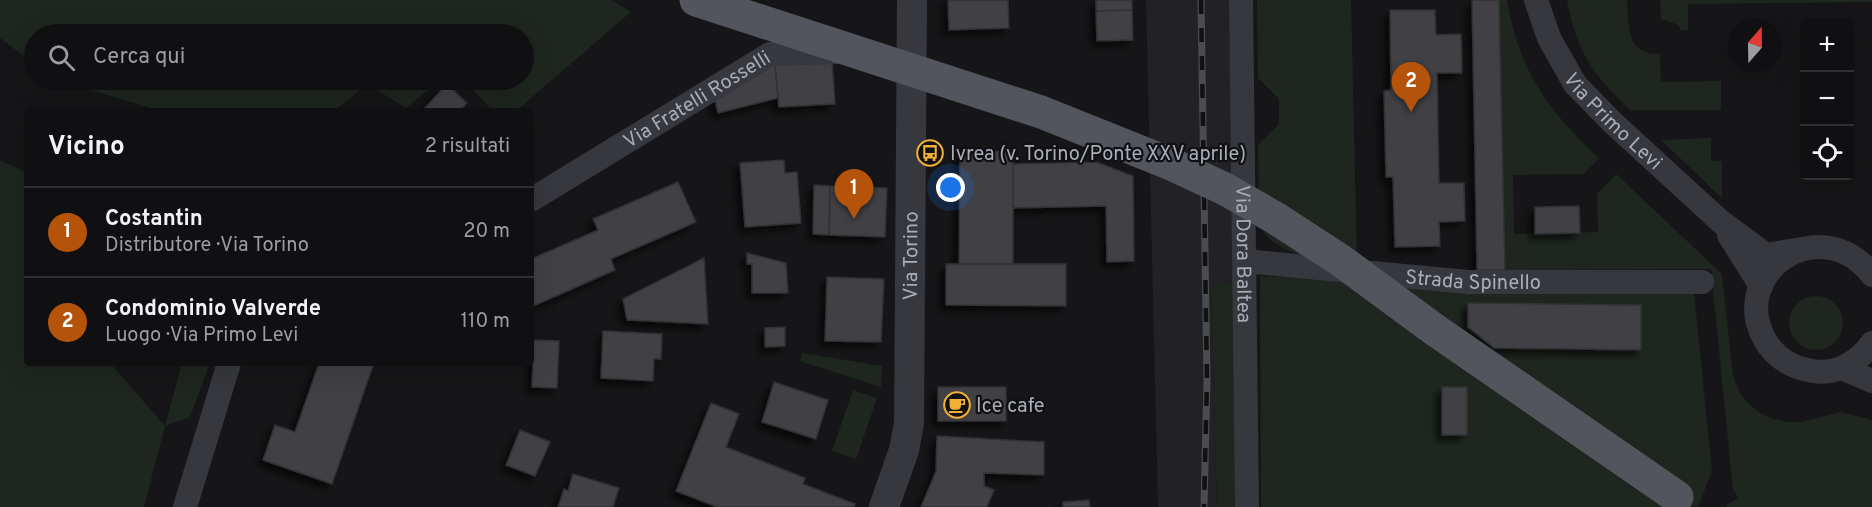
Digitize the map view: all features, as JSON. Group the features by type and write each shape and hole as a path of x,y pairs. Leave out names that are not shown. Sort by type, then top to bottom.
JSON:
{"main road":[{"path":"696,0 1041,112 1171,164 1225,189 1340,260 1435,330 1677,497"}],"street":[{"name":"Via Torino","path":"884,507 904,450 909,423 912,0"},
{"name":"Via Dora Baltea","path":"1241,0 1247,507"},
{"name":"Via Primo Levi","path":"1536,0 1550,38 1575,84 1612,122 1720,221 1766,255 1815,247 1839,250 1858,260 1872,275"},
{"name":"Via Fratelli Rosselli","path":"534,198 770,54 851,51 912,55"},
{"name":"Via Primo Levi","path":"1720,221 1761,286"},
{"path":"1802,249 1779,261 1769,271 1761,286 1757,319 1763,337 1777,356 1802,369 1821,372 1842,368 1857,360 1872,343"},
{"name":"Strada Spinello","path":"1244,261 1468,282 1702,282"},
{"path":"185,507 229,366"},
{"path":"1842,368 1872,381"}],"shaded area":[{"path":"0,0 611,0 631,12 519,108 490,108 473,90 534,90 534,24 24,24 24,56 0,38"},
{"path":"1146,0 1229,0 1233,282 1211,284 1217,507 1158,507"},
{"path":"1257,0 1351,0 1357,261 1316,258 1290,251 1278,245 1259,225 1258,145 1279,124 1279,99 1258,78"},
{"path":"1499,0 1507,0 1519,48 1538,87 1564,123 1599,158 1584,174 1513,175 1514,234 1598,232 1597,194 1616,174 1722,274 1733,376 1740,393 1747,402 1758,412 1770,418 1788,422 1801,422 1841,412 1872,420 1872,507 1726,507 1739,498 1733,490 1711,269 1505,270"},
{"path":"1567,0 1627,0 1629,29 1635,44 1641,50 1660,54 1661,82 1721,81 1721,110 1630,110 1606,85 1588,61 1576,34"},
{"path":"1660,0 1872,0 1872,2 1688,4 1688,30 1682,30 1676,24 1661,19"},
{"path":"90,90 360,90 338,108 152,108"},
{"path":"377,90 428,90 406,108"},
{"path":"1711,138 1711,161 1722,161 1722,198 1661,140"},
{"path":"0,160 24,172 24,366 113,366 165,426 144,507 0,507"},
{"path":"1260,276 1694,293 1712,471 1698,507 1261,507"},
{"path":"1233,282 1238,507 1217,507 1211,284"},
{"path":"1816,296 1826,298 1835,304 1841,313 1843,323 1841,333 1835,342 1826,348 1816,350 1806,348 1797,342 1791,333 1789,323 1791,313 1797,304 1806,298"},
{"path":"802,353 882,366 881,387 800,361"},
{"path":"181,366 209,366 190,417 165,426"},
{"path":"853,390 877,398 856,459 832,451"}],"building":[{"path":"948,0 1008,0 1009,28 949,30"},
{"path":"1096,0 1132,0 1132,10 1096,11"},
{"path":"1472,0 1499,0 1505,270 1477,270"},
{"path":"1132,10 1133,40 1097,41 1096,11"},
{"path":"1390,10 1435,10 1436,35 1461,34 1462,73 1437,73 1439,183 1464,183 1465,221 1439,222 1440,246 1395,247 1393,177 1386,177 1384,91 1391,90"},
{"path":"832,60 835,104 779,107 775,64"},
{"path":"775,64 778,98 718,113 715,100"},
{"path":"441,90 453,90 467,103 463,108 425,108"},
{"path":"960,151 1013,151 1013,264 959,264"},
{"path":"784,160 785,173 797,172 801,223 745,227 740,163"},
{"path":"1096,162 1133,176 1134,261 1107,262 1106,206 1013,208 1013,164"},
{"path":"678,182 696,222 611,259 615,270 534,306 534,258 598,230 593,219"},
{"path":"814,185 830,186 829,235 813,234"},
{"path":"830,186 887,188 885,237 829,235"},
{"path":"1579,206 1580,233 1535,234 1535,207"},
{"path":"747,253 786,263 788,293 752,293 752,264 747,264"},
{"path":"704,258 708,324 627,320 623,299"},
{"path":"946,264 1066,264 1066,306 946,305"},
{"path":"827,277 884,279 881,342 825,341"},
{"path":"1468,303 1641,305 1641,350 1494,348 1468,327"},
{"path":"785,327 785,346 765,347 765,328"},
{"path":"603,331 662,334 661,359 654,359 653,381 601,378"},
{"path":"534,340 559,341 557,388 532,387"},
{"path":"318,366 373,366 332,484 263,460 275,425 295,432"},
{"path":"774,382 828,400 816,439 762,422"},
{"path":"938,387 1006,387 1006,421 938,421"},
{"path":"1442,387 1467,387 1467,435 1442,435"},
{"path":"711,403 739,414 726,447 805,478 803,484 855,504 854,507 717,507 676,491"},
{"path":"520,430 550,442 535,476 506,465"},
{"path":"937,436 1044,442 1044,475 984,473 984,486 994,490 987,507 921,507 936,471"},
{"path":"573,474 619,488 613,507 558,507 564,489 568,491"},
{"path":"1089,500 1090,507 1063,507 1063,502"}],"railway":[{"path":"1201,0 1207,380 1204,507"}],"place":[{"name":"Condominio Valverde","path":"1411,112"},
{"name":"Ivrea (v. Torino/Ponte XXV aprile)","path":"930,153"},
{"name":"Costantin","path":"854,219"},
{"name":"Ice cafe","path":"957,405"}]}
